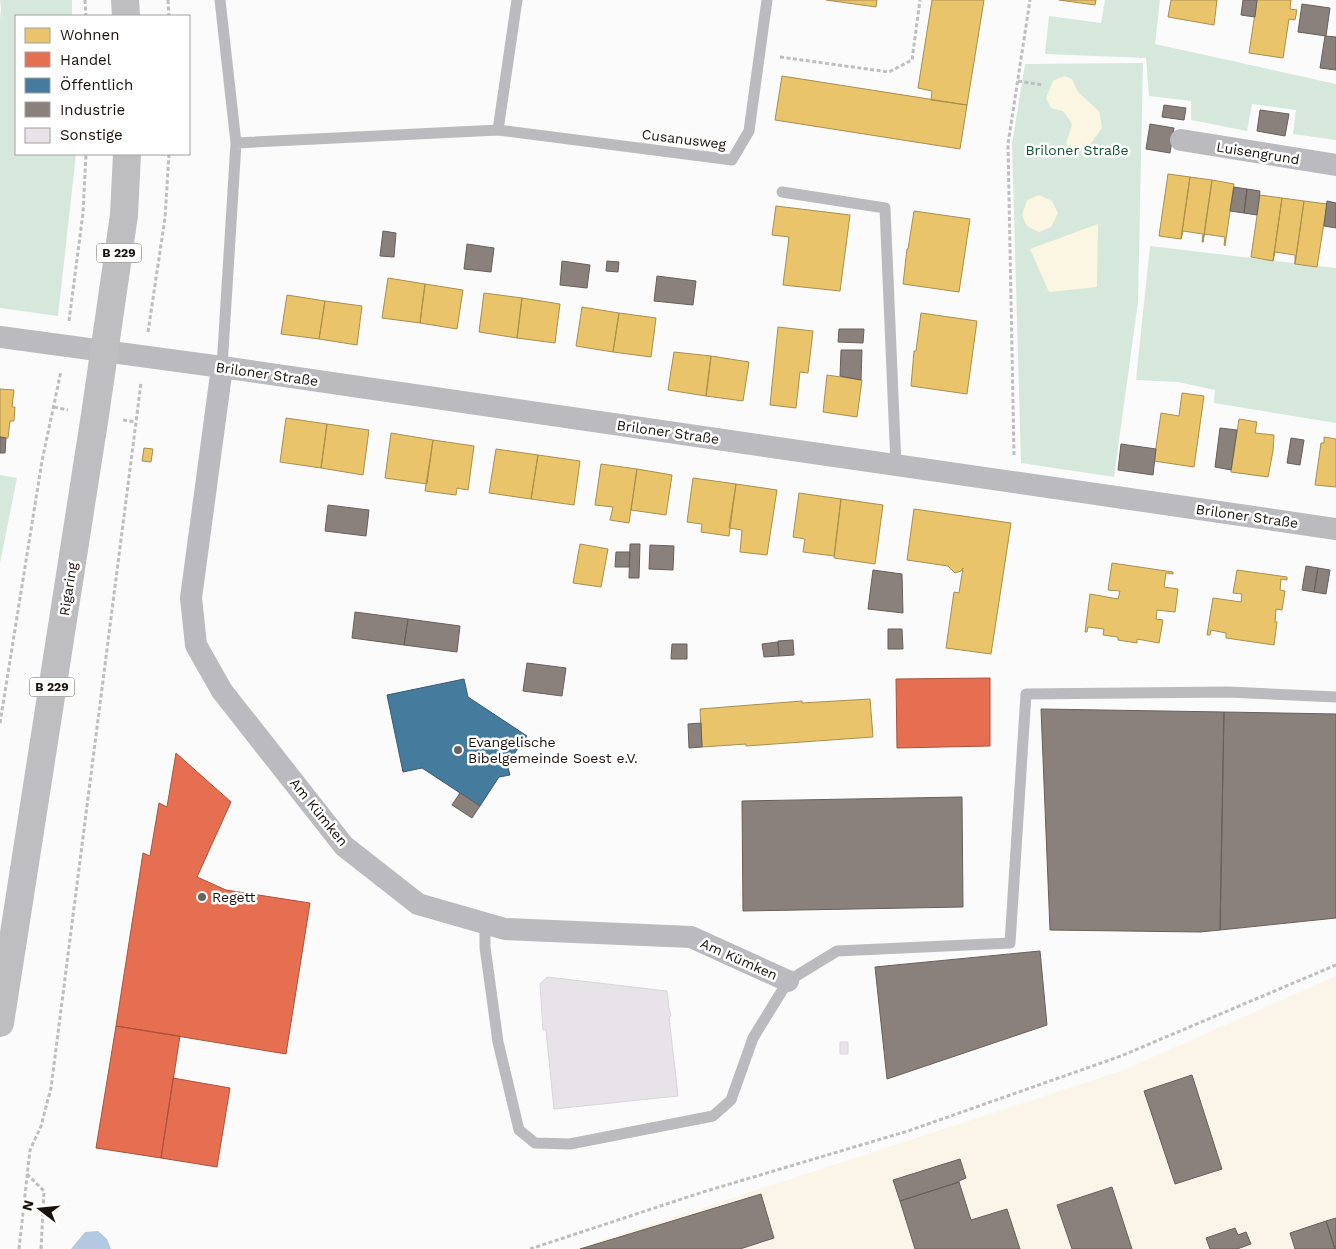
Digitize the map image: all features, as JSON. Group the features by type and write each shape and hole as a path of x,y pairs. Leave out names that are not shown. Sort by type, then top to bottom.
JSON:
{"main road":[{"path":"125,0 126,15"},
{"name":"Rigaring","path":"0,1023 124,215 127,155"}],"street":[{"name":"Luisengrund","path":"1181,140 1336,165"},
{"name":"Briloner Straße","path":"0,337 222,367 1336,529"},
{"name":"Am Kümken","path":"222,367 191,598 196,645 222,692 344,846 418,904 505,929 690,937 788,980"}],"lane":[{"path":"220,0 236,143 222,367"},
{"path":"498,130 517,0"},
{"name":"Cusanusweg","path":"236,143 498,130 732,160 749,131 767,0"},
{"path":"782,192 885,208 896,465"},
{"path":"485,924 485,946 498,1042 519,1130 535,1144 570,1144 713,1116 731,1100 753,1038 788,980 837,951 1010,943 1026,694 1228,692 1336,697"}],"path":[{"path":"85,0 86,15"},
{"path":"168,0 169,15"},
{"path":"759,54 889,72 912,60 920,0"},
{"path":"1014,482 1008,144 1030,0"},
{"path":"1018,81 1043,85"},
{"path":"0,723 42,462 66,346 83,213 86,155"},
{"path":"19,1249 30,1150 41,1126 51,1088 145,356 165,218 169,155"},
{"path":"530,1249 703,1192 908,1131 1121,1056 1336,965"},
{"path":"26,1174 44,1191 41,1249"}],"shaded area":[{"path":"1336,976 1336,1249 576,1249 1121,1071"}],"green space":[{"path":"0,0 72,0 72,15 15,15 15,155 76,155 58,316 0,308"},
{"path":"1105,0 1160,0 1155,44 1336,84 1336,140 1293,134 1296,110 1252,104 1247,131 1191,120 1191,101 1149,96 1146,58 1045,54 1049,16 1101,23"},
{"name":"Briloner Straße","path":"1143,63 1138,302 1114,477 1021,463 1012,144 1025,64"},
{"path":"1150,246 1336,268 1336,423 1214,403 1215,390 1178,382 1136,380"},
{"path":"0,475 17,478 0,563"}],"sand":[{"path":"1064,76 1072,79 1078,92 1099,111 1102,128 1089,146 1076,152 1066,144 1072,124 1063,111 1051,108 1046,98 1053,81"},
{"path":"1039,195 1052,201 1058,213 1051,227 1039,232 1027,226 1022,215 1027,200"},
{"path":"1098,224 1097,287 1049,292 1030,249"}],"water":[{"path":"98,1231 107,1239 111,1249 71,1249 85,1232"}],"building: Wohnen":[{"path":"826,0 877,0 876,7"},
{"path":"932,0 984,0 967,105 931,100 932,91 918,88"},
{"path":"1059,0 1096,0 1095,5"},
{"path":"1171,0 1217,0 1214,25 1168,17"},
{"path":"1257,0 1291,0 1290,9 1297,10 1295,20 1289,19 1283,58 1249,53"},
{"path":"782,76 967,105 960,149 775,120"},
{"path":"1168,174 1190,177 1181,239 1159,236"},
{"path":"1190,177 1212,180 1203,242 1203,234 1183,231 1181,239"},
{"path":"1212,180 1234,184 1225,246 1225,237 1204,234"},
{"path":"1260,195 1282,198 1273,261 1251,257"},
{"path":"1282,198 1304,201 1295,264 1295,255 1275,252 1273,261"},
{"path":"1304,201 1327,204 1317,267 1295,264"},
{"path":"776,206 850,215 840,291 783,285 789,237 772,235"},
{"path":"914,211 970,219 959,292 903,284"},
{"path":"388,278 425,284 420,323 382,318"},
{"path":"425,284 463,290 457,329 420,323"},
{"path":"484,293 522,298 517,338 479,332"},
{"path":"287,295 325,301 319,339 281,334"},
{"path":"522,298 560,304 555,343 517,338"},
{"path":"325,301 362,306 357,345 319,339"},
{"path":"582,307 619,313 613,352 576,346"},
{"path":"619,313 656,318 651,357 613,352"},
{"path":"921,313 977,321 967,394 911,386 914,351 916,351"},
{"path":"778,327 813,331 808,373 800,372 796,408 770,405"},
{"path":"674,352 711,356 706,396 668,390"},
{"path":"711,356 749,362 743,401 706,396"},
{"path":"827,375 862,380 857,417 823,412"},
{"path":"0,389 14,390 12,407 15,407 14,421 10,421 8,438 0,437"},
{"path":"1182,393 1204,396 1194,467 1154,461 1161,413 1179,416"},
{"path":"286,418 327,424 321,468 280,462"},
{"path":"1239,419 1257,422 1255,433 1274,435 1268,477 1231,472"},
{"path":"327,424 369,430 363,475 321,468"},
{"path":"391,433 433,440 427,484 385,478"},
{"path":"1324,437 1336,439 1336,487 1315,485 1321,443 1324,443"},
{"path":"433,440 474,446 468,490 457,488 456,495 425,491"},
{"path":"144,448 153,449 151,462 142,461"},
{"path":"496,449 538,455 531,499 489,493"},
{"path":"538,455 580,461 574,505 531,499"},
{"path":"601,464 637,469 629,523 610,520 613,507 595,505"},
{"path":"637,469 672,475 666,515 631,510"},
{"path":"693,478 736,484 729,536 701,532 702,524 687,522"},
{"path":"736,484 777,490 767,555 740,552 742,530 729,528"},
{"path":"799,493 841,499 834,556 803,552 805,539 793,537"},
{"path":"841,499 883,505 875,564 834,558"},
{"path":"914,509 1011,523 991,654 946,648 954,592 959,593 963,568 955,573 948,566 907,560"},
{"path":"580,544 608,549 601,587 573,583"},
{"path":"1112,563 1173,572 1173,574 1166,573 1164,587 1178,589 1175,612 1157,610 1156,619 1163,620 1159,643 1137,639 1137,643 1118,640 1118,637 1103,635 1104,629 1088,627 1087,632 1085,632 1090,594 1118,599 1120,591 1108,590"},
{"path":"1237,570 1287,577 1287,580 1281,579 1280,590 1285,591 1282,610 1276,609 1275,622 1277,622 1274,645 1226,638 1226,633 1211,630 1210,635 1207,635 1213,598 1241,602 1242,594 1233,593"},
{"path":"870,699 873,737 746,746 746,744 702,747 700,709 802,701 802,703"}],"building: Handel":[{"path":"990,678 990,746 897,748 896,679"},
{"name":"Regett","path":"176,753 231,802 197,877 226,890 310,903 286,1054 116,1026 143,853 150,856 159,803 167,807"},
{"path":"116,1026 180,1036 161,1158 96,1148"},
{"path":"173,1078 230,1088 217,1167 161,1158"}],"building: Öffentlich":[{"name":"Evangelische Bibelgemeinde Soest e.V.","path":"464,679 468,697 527,736 507,764 510,775 499,777 480,806 422,768 403,772 387,695"}],"building: Industrie":[{"path":"1243,0 1257,0 1255,17 1241,15"},
{"path":"1302,4 1330,8 1326,36 1298,32"},
{"path":"1325,36 1336,37 1336,70 1320,68"},
{"path":"1164,105 1186,108 1184,120 1162,117"},
{"path":"1260,110 1289,114 1285,136 1257,131"},
{"path":"1150,124 1174,128 1170,153 1146,149"},
{"path":"1234,187 1247,189 1244,213 1230,211"},
{"path":"1247,189 1260,191 1257,215 1244,213"},
{"path":"1327,201 1336,203 1336,228 1324,226"},
{"path":"383,231 396,233 394,257 380,256"},
{"path":"467,244 494,248 491,272 464,269"},
{"path":"562,261 590,265 587,288 560,285"},
{"path":"607,261 619,262 618,272 606,271"},
{"path":"657,276 696,281 693,305 654,301"},
{"path":"839,329 864,329 863,343 838,342"},
{"path":"841,350 862,350 861,380 840,376"},
{"path":"1220,428 1237,430 1231,470 1215,467"},
{"path":"0,437 6,438 5,453 0,453"},
{"path":"1291,438 1304,440 1300,465 1287,463"},
{"path":"1121,444 1156,449 1153,475 1118,470"},
{"path":"328,505 369,510 366,536 325,531"},
{"path":"630,544 640,544 639,578 629,578"},
{"path":"650,545 674,546 673,570 649,569"},
{"path":"616,552 630,552 629,567 615,567"},
{"path":"1306,566 1318,568 1314,592 1302,590"},
{"path":"1318,568 1330,570 1326,594 1314,592"},
{"path":"873,570 902,574 903,613 868,609"},
{"path":"355,612 408,619 404,645 352,638"},
{"path":"408,619 460,626 457,652 404,645"},
{"path":"888,629 902,629 903,649 888,649"},
{"path":"793,640 794,655 779,656 778,641"},
{"path":"778,642 779,656 764,657 762,644"},
{"path":"672,644 687,644 687,659 671,659"},
{"path":"527,663 566,668 562,696 523,691"},
{"path":"1041,709 1224,712 1220,930 1200,932 1050,930"},
{"path":"1224,712 1336,714 1336,918 1220,930"},
{"path":"701,723 702,747 689,748 688,724"},
{"path":"460,793 480,806 472,818 452,805"},
{"path":"962,797 963,907 743,911 742,801"},
{"path":"1040,951 1047,1025 887,1079 875,967"},
{"path":"1192,1075 1222,1169 1175,1184 1144,1091"},
{"path":"960,1159 966,1178 900,1201 893,1180"},
{"path":"959,1182 971,1220 1007,1209 1020,1249 915,1249 900,1201"},
{"path":"1112,1187 1132,1249 1072,1249 1057,1205"},
{"path":"761,1194 774,1238 740,1249 580,1249"},
{"path":"1336,1218 1336,1249 1335,1249 1326,1221"},
{"path":"1326,1221 1335,1249 1295,1249 1290,1233"},
{"path":"1235,1228 1238,1235 1246,1232 1251,1244 1237,1249 1210,1249 1206,1238"}],"building: Sonstige":[{"path":"547,977 667,991 678,1096 554,1109 546,1030 543,1030 540,984"},
{"path":"840,1042 848,1042 848,1054 840,1054"}],"place":[{"name":"Evangelische Bibelgemeinde Soest e.V.","path":"458,750"},
{"name":"Regett","path":"202,897"}]}
